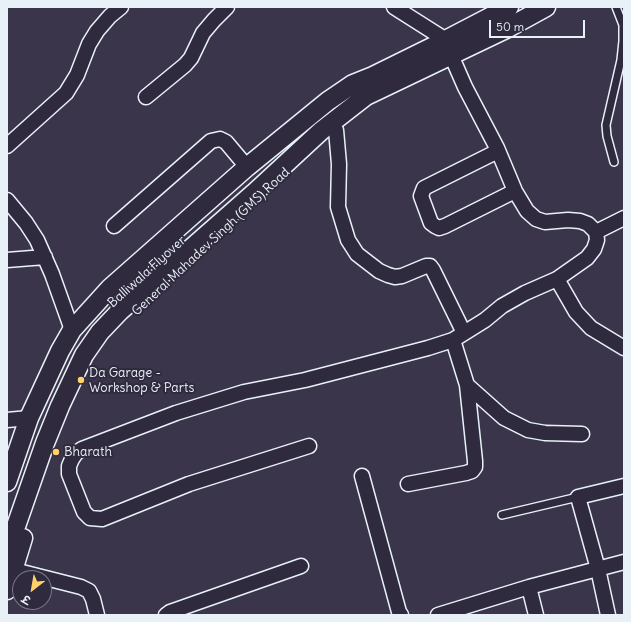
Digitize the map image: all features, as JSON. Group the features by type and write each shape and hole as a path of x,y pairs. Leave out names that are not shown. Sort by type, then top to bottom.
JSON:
{"street":[{"path":"7,146 66,93 77,75 89,44 97,31 110,16 121,7"},
{"path":"146,98 185,65 191,58 203,33 227,7"},
{"path":"309,446 189,484 102,519 90,518 84,512 69,474 69,466 72,459 76,453 82,449 176,413 244,392 312,378 428,348 458,336 485,320 502,306 525,293 556,279 587,258 594,249 596,240 596,232 588,224 580,221 568,220 545,222 536,219 527,211 515,191 498,151 465,87 448,48 394,7"},
{"path":"448,48 509,7"},
{"name":"General Mahadev Singh (GMS) Road","path":"7,482 14,458 50,370 72,330 110,288 247,167 328,101 352,84 370,87 448,48 506,29 546,7"},
{"name":"General Mahadev Singh (GMS) Road","path":"14,570 28,519 64,419 89,364 108,339 130,316 276,181 367,105 370,87"},
{"name":"Balliwala Flyover","path":"7,530 42,423 60,378 79,342 102,313 153,264 314,123 370,87"},
{"name":"Balliwala Flyover","path":"7,552 44,443 84,355 100,332 120,311 254,193 370,87"},
{"path":"336,130 339,164 338,207 348,240 357,254 379,271 388,275 395,277 402,276 426,266 430,266 433,270 458,336 467,385 475,467 472,471 466,473 408,484"},
{"path":"114,226 211,141 216,139 226,142 247,167"},
{"path":"498,151 424,188 420,196 431,223 439,228 445,226 515,191"},
{"path":"7,200 26,223 37,240 52,274 72,330"},
{"path":"596,232 624,218"},
{"path":"7,260 45,257"},
{"path":"556,279 576,312 591,328 624,348"},
{"path":"467,385 504,418 528,430 545,433 582,434"},
{"path":"7,420 30,418"},
{"path":"362,476 399,612 402,615"},
{"path":"608,615 598,569 578,498 624,486"},
{"path":"438,615 529,587 624,562"},
{"path":"166,615 170,612 300,566"},
{"name":"General Mahadev Singh (GMS) Road","path":"7,590 12,576"},
{"path":"52,580 81,587 89,591 93,599 97,615"},
{"path":"529,587 536,615"}],"lane":[{"path":"614,162 607,136 606,125 621,60 623,41 623,25 616,7"},
{"path":"502,515 578,498"}],"place":[{"name":"Da Garage - Workshop & Parts","path":"81,380"},
{"name":"Bharath","path":"56,452"}]}
